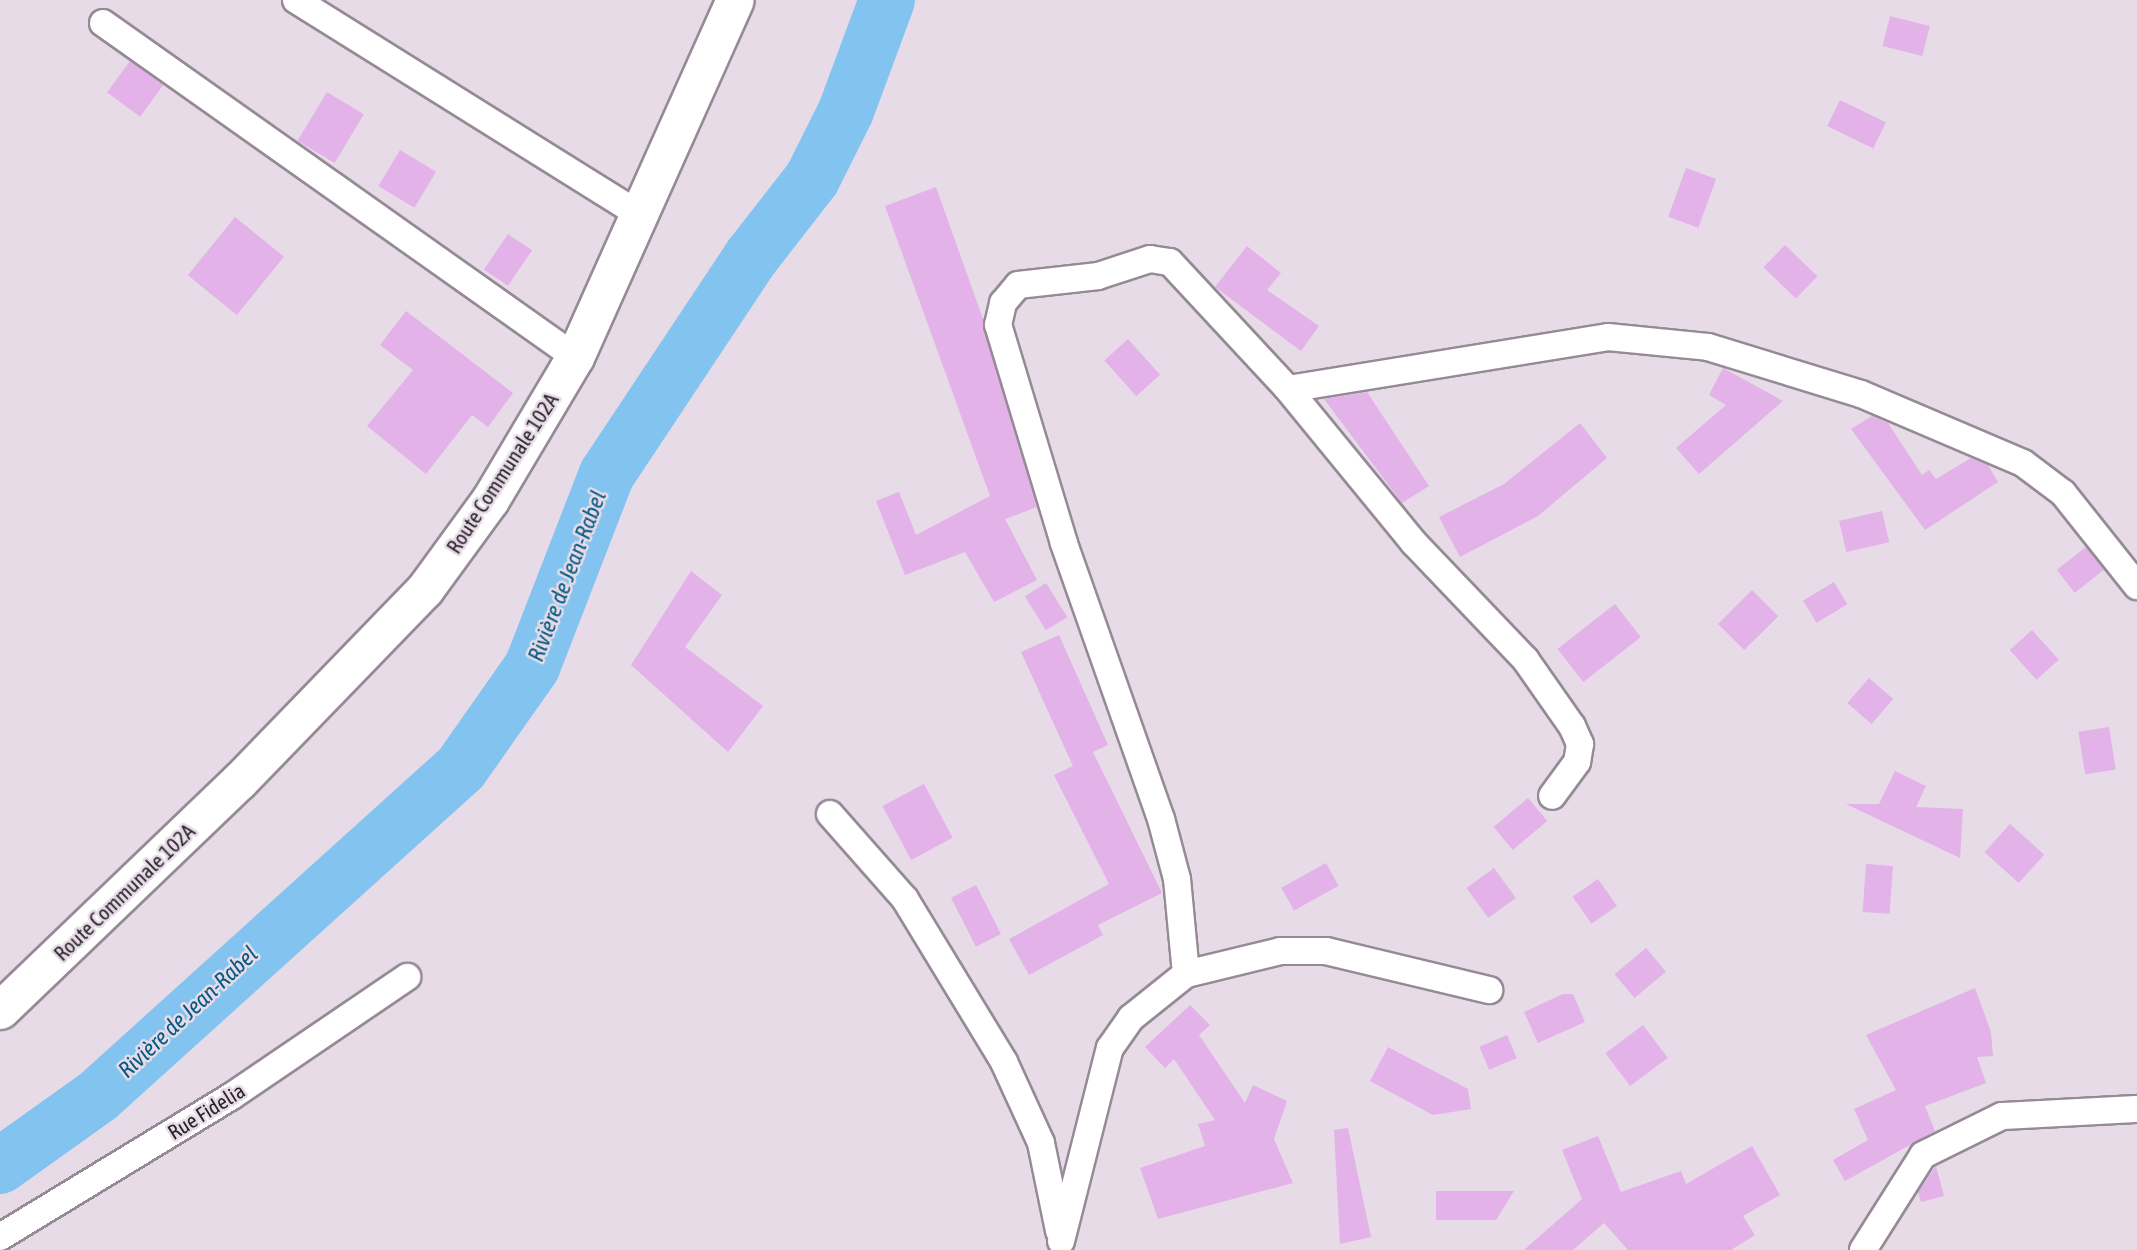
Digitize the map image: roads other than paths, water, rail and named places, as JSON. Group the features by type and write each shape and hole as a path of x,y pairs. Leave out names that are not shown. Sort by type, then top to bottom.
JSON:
{"street":[{"path":"296,0 638,214"},
{"name":"Route Communale 102A","path":"0,1010 239,781 425,589 490,499 575,358 735,0"},
{"path":"103,23 575,358"},
{"path":"1186,974 1168,843 1064,543 998,325 1003,303 1018,285 1046,278 1073,280 1150,259 1170,262 1287,389 1414,543 1525,659 1573,726 1580,744 1577,762 1552,796"},
{"path":"1287,389 1608,337 1708,347 1861,394 2023,463 2063,494 2137,586"},
{"path":"830,814 905,899 1004,1062 1041,1143 1060,1245"},
{"path":"1060,1245 1110,1048 1131,1018 1186,974 1280,951 1326,951 1489,990"},
{"name":"Rue Fidelia","path":"0,1237 232,1097 407,977"},
{"path":"1863,1250 1923,1155 2002,1116 2137,1109"}],"waterway":[{"name":"Rivière de Jean-Rabel","path":"0,1166 98,1096 461,768 532,667 607,474 752,256 812,179 846,111 887,0"}]}
